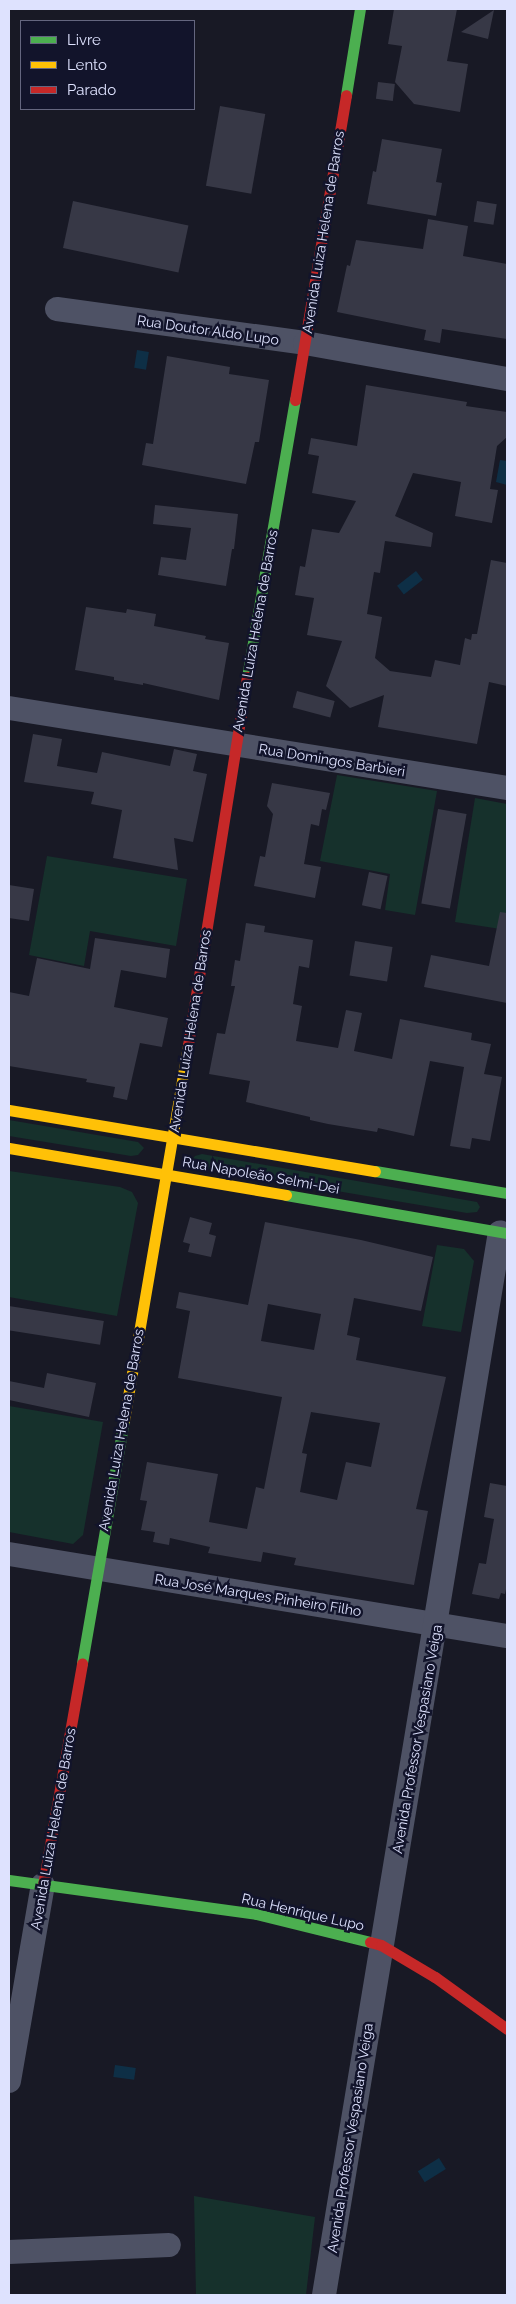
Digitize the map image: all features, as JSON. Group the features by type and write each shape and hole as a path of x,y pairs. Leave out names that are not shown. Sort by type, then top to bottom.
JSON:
{"street":[{"name":"Avenida Luiza Helena de Barros","path":"9,2081 166,1174 235,745 305,343 360,9"},
{"name":"Rua Doutor Aldo Lupo","path":"57,309 305,343 507,379"},
{"name":"Rua Domingos Barbieri","path":"9,708 507,788"},
{"name":"Rua Napoleão Selmi-Dei","path":"9,1110 506,1192"},
{"name":"Rua Napoleão Selmi-Dei","path":"9,1148 503,1229"},
{"name":"Avenida Professor Vespasiano Veiga","path":"324,2295 381,1945 503,1229"},
{"name":"Rua José Marques Pinheiro Filho","path":"9,1554 507,1636"},
{"name":"Rua Henrique Lupo","path":"9,1880 256,1914 381,1945 435,1977 507,2029"},
{"path":"9,2252 169,2246"}],"green space":[{"path":"337,775 437,791 415,915 385,910 390,874 320,861"},
{"path":"475,798 507,804 507,930 455,922"},
{"path":"47,856 187,879 176,946 90,931 84,966 29,955"},
{"path":"9,1120 138,1142 144,1148 138,1155 131,1156 9,1136"},
{"path":"202,1154 477,1202 480,1207 477,1212 467,1213 195,1167 191,1161 195,1156"},
{"path":"9,1171 120,1187 132,1192 138,1203 117,1316 9,1297"},
{"path":"437,1245 464,1249 474,1261 461,1332 422,1326"},
{"path":"9,1406 103,1422 83,1535 73,1544 9,1532"},
{"path":"194,2196 315,2217 306,2295 196,2295"}],"water":[{"path":"137,350 149,352 146,370 134,368"},
{"path":"500,460 507,461 507,485 496,482"},
{"path":"416,571 423,580 404,594 397,586"},
{"path":"115,2065 136,2068 134,2080 113,2077"},
{"path":"439,2158 446,2169 425,2182 418,2171"}],"building":[{"path":"394,9 457,9 447,61 468,64 460,112 414,104 395,82 402,46 388,44"},
{"path":"494,10 488,39 461,32"},
{"path":"378,82 395,84 393,101 376,99"},
{"path":"220,106 265,114 251,194 206,186"},
{"path":"382,139 442,149 436,182 442,183 436,216 367,204 373,171 376,172"},
{"path":"73,201 188,226 178,272 63,248"},
{"path":"477,201 497,204 493,225 474,222"},
{"path":"428,219 468,226 463,256 507,264 507,339 442,329 440,343 424,340 426,330 337,312 347,265 350,266 356,240 423,249"},
{"path":"167,356 230,367 229,374 269,380 259,442 255,442 246,484 142,465 146,443 153,444"},
{"path":"366,385 467,402 466,406 507,412 507,437 497,446 490,489 498,490 492,523 455,516 461,482 413,473 395,516 433,533 431,547 385,541 380,573 374,572 367,614 382,617 375,658 390,671 431,677 435,660 460,665 465,638 471,640 472,634 477,634 491,560 507,563 507,686 489,682 477,744 378,727 384,695 350,708 326,686 342,641 307,635 314,598 295,595 300,566 305,567 312,529 339,533 356,501 312,493 319,456 308,454 311,438 357,446"},
{"path":"155,505 238,514 234,549 232,549 226,586 158,575 161,557 186,560 191,528 153,524"},
{"path":"86,607 126,613 127,609 156,614 154,626 206,636 205,639 229,643 219,700 143,683 143,685 114,680 114,677 75,670"},
{"path":"297,691 335,701 330,718 293,707"},
{"path":"33,734 62,739 57,766 97,773 102,752 170,766 174,749 197,754 193,771 207,774 193,842 174,838 178,870 113,858 122,810 91,804 94,792 24,782"},
{"path":"272,783 330,793 326,810 322,809 319,826 311,824 304,864 321,867 315,898 254,886 260,856 265,857 273,814 267,806"},
{"path":"438,809 467,814 450,909 421,904"},
{"path":"369,872 388,876 381,909 362,905"},
{"path":"9,885 34,889 29,921 9,918"},
{"path":"500,912 507,913 507,1003 424,987 431,955 489,966"},
{"path":"246,923 265,926 264,932 313,940 309,968 299,966 293,1004 302,1006 296,1041 338,1048 346,1010 362,1013 354,1051 392,1059 400,1019 472,1033 471,1040 491,1044 484,1074 502,1077 490,1141 472,1138 470,1149 450,1146 464,1067 430,1061 414,1136 378,1128 377,1132 328,1124 310,1120 310,1117 246,1102 250,1081 209,1074 217,1033 225,1034 235,986 231,986 235,960 240,961"},
{"path":"95,938 170,949 166,978 121,970 114,1007 168,1018 162,1047 140,1043 127,1100 113,1097 115,1087 86,1082 87,1079 9,1066 9,992 29,996 37,958 90,969"},
{"path":"355,941 393,947 387,982 350,976"},
{"path":"190,1217 212,1223 209,1234 216,1236 211,1257 188,1252 190,1244 183,1242"},
{"path":"265,1222 361,1240 433,1257 421,1311 354,1298 347,1335 360,1338 356,1360 446,1377 416,1509 428,1511 414,1585 294,1565 296,1558 263,1552 261,1562 208,1553 210,1547 170,1538 169,1545 153,1542 155,1532 141,1530 147,1501 140,1500 147,1462 218,1474 209,1522 247,1529 256,1487 264,1489 282,1397 178,1378 190,1311 176,1308 179,1292 248,1305","holes":["268,1304 321,1314 314,1350 261,1341","311,1412 380,1423 371,1467 346,1462 337,1500 300,1492 307,1454 302,1453"]},
{"path":"9,1306 104,1321 100,1345 9,1330"},
{"path":"47,1373 96,1383 89,1417 9,1400 9,1381 44,1388"},
{"path":"490,1483 507,1486 507,1584 505,1594 501,1593 499,1599 472,1594 479,1563 486,1564 494,1519 484,1517"}],"traffic: fast":[{"path":"346,95 360,9"},
{"path":"247,677 295,400"},
{"path":"375,1171 507,1193"},
{"path":"286,1195 507,1233"},
{"path":"82,1663 124,1420"},
{"path":"9,1880 256,1914 370,1942"}],"traffic: slow":[{"path":"124,1420 188,1045"},
{"path":"9,1110 375,1171"},
{"path":"9,1148 286,1195"}],"traffic: jam":[{"path":"295,400 346,95"},
{"path":"188,1045 247,677"},
{"path":"43,1885 82,1663"},
{"path":"370,1942 381,1945 435,1977 507,2029"}]}
